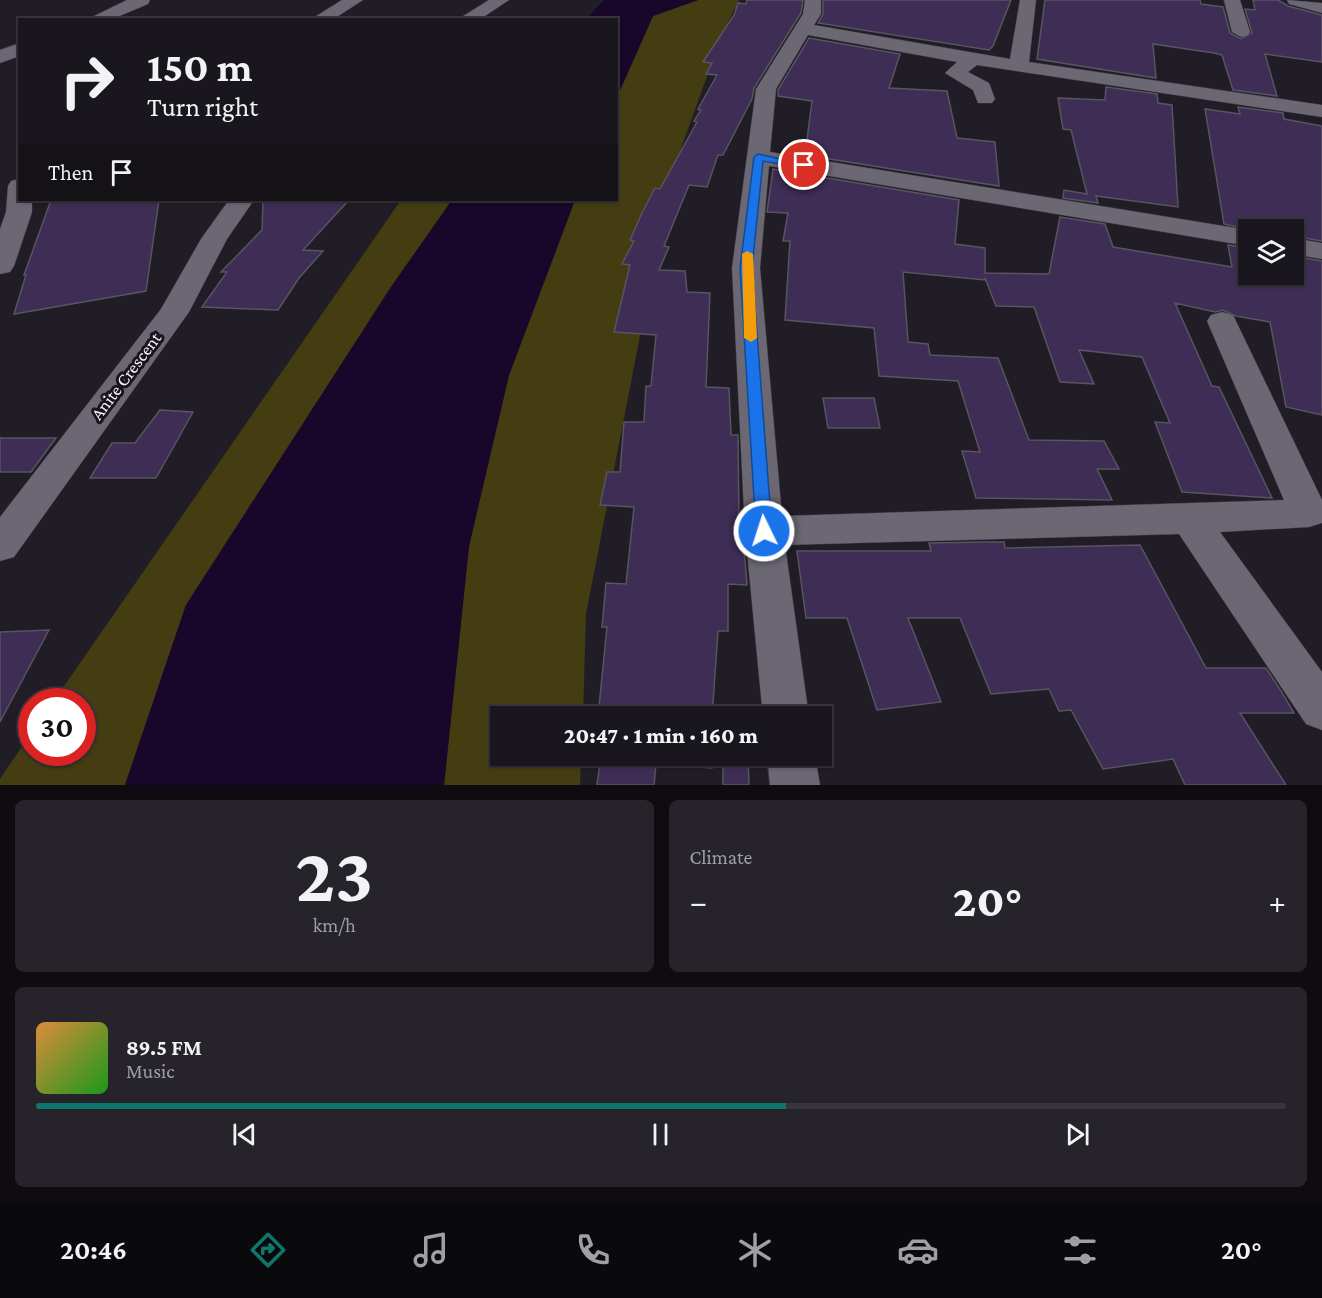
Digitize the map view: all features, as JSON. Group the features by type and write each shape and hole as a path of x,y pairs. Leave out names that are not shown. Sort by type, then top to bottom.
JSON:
{"street":[{"path":"99,18 142,0"},
{"path":"322,18 355,0"},
{"path":"469,18 501,0"},
{"path":"1019,65 1028,0"},
{"path":"1232,0 1241,32"},
{"path":"1295,0 1322,8"},
{"path":"785,706 764,531 746,268 766,89 807,14 973,59 1322,111"},
{"path":"0,57 18,50"},
{"path":"973,59 955,73 981,87 985,99"},
{"path":"758,157 1238,236"},
{"path":"0,266 19,212 19,201"},
{"name":"Anite Crescent","path":"0,546 174,312 214,239 241,201"},
{"path":"1304,248 1322,251"},
{"path":"764,531 1189,519 1309,513 1222,321"},
{"path":"1189,519 1322,709"},
{"path":"792,766 795,785"}],"shaded area":[{"path":"604,0 698,0 653,16 618,95 618,18 587,18"},
{"path":"698,0 739,0 723,32 671,176 586,614 583,706 490,706 490,766 581,766 580,785 444,785 469,546 509,375 575,201 618,201 618,95 653,16"},
{"path":"400,201 451,201 391,287 186,605 125,785 0,785 0,779 18,752 18,766 96,766 96,688 63,688"},
{"path":"451,201 575,201 509,375 469,546 444,785 125,785 186,605 391,287"}],"building":[{"path":"747,0 803,0 801,13 754,88 752,99 723,155 718,155 707,187 689,185 664,246 669,247 659,270 685,271 687,292 710,293 706,387 729,388 731,435 738,435 739,523 742,523 747,585 728,584 728,631 718,631 713,706 599,706 607,627 602,627 606,583 626,584 634,507 600,505 607,472 620,472 624,422 644,422 646,386 651,386 656,335 614,332 630,265 622,264 634,241 630,240 642,213 655,188 660,189 697,122 694,121 701,110 698,109 717,75 706,74 712,63 703,62 734,15 738,3 746,4"},
{"path":"823,0 1011,0 993,46 989,50 818,23 823,14"},
{"path":"1045,0 1200,0 1201,4 1223,7 1230,33 1241,39 1252,33 1245,9 1255,10 1253,0 1278,0 1288,6 1322,15 1322,62 1265,54 1277,96 1233,90 1222,55 1214,53 1153,44 1156,78 1037,59"},
{"path":"809,38 900,54 889,88 947,91 957,138 995,142 999,186 805,155 812,101 778,96 778,90"},
{"path":"1106,87 1157,94 1158,103 1172,105 1178,207 1096,196 1098,203 1063,198 1064,190 1087,194 1071,130 1063,129 1058,98 1105,100"},
{"path":"1238,107 1283,113 1284,119 1322,126 1322,241 1304,238 1304,219 1238,219 1238,227 1224,224 1205,109 1240,114"},
{"path":"773,169 959,200 955,244 985,248 985,273 1049,274 1060,217 1105,224 1113,247 1232,267 1228,245 1238,246 1238,285 1304,285 1304,258 1322,261 1322,415 1286,407 1270,322 1236,316 1223,310 1215,312 1175,303 1212,386 1219,387 1272,498 1182,492 1155,422 1170,423 1142,357 1079,350 1094,384 1060,382 1034,307 996,306 985,278 985,280 903,272 908,342 928,344 930,355 998,358 1029,440 1104,441 1119,469 1097,469 1112,500 976,498 962,451 980,452 958,381 879,376 874,328 785,320 790,241 783,241 788,213 767,212"},
{"path":"51,201 159,201 146,291 14,314 26,275 24,275"},
{"path":"263,201 348,201 303,250 323,251 299,278 278,310 202,307 227,272 221,272 262,230"},
{"path":"823,398 874,398 880,428 828,428"},
{"path":"160,410 193,412 156,478 90,478 112,443 135,443"},
{"path":"0,438 56,438 31,472 0,472"},
{"path":"1004,542 1005,548 1140,545 1206,668 1266,668 1281,691 1294,713 1240,713 1286,785 1185,785 1173,759 1103,769 1071,710 1059,711 1049,689 991,694 960,618 908,618 941,702 877,710 847,618 806,618 797,551 931,551 929,543"},
{"path":"49,630 0,722 0,632"},
{"path":"600,766 656,766 654,785 597,785"},
{"path":"684,766 712,766 712,768"},
{"path":"723,766 748,766 749,785 723,785"}],"slow traffic":[{"path":"747,254 751,338"}],"route":[{"path":"764,531 746,268 758,157 804,165"}]}
